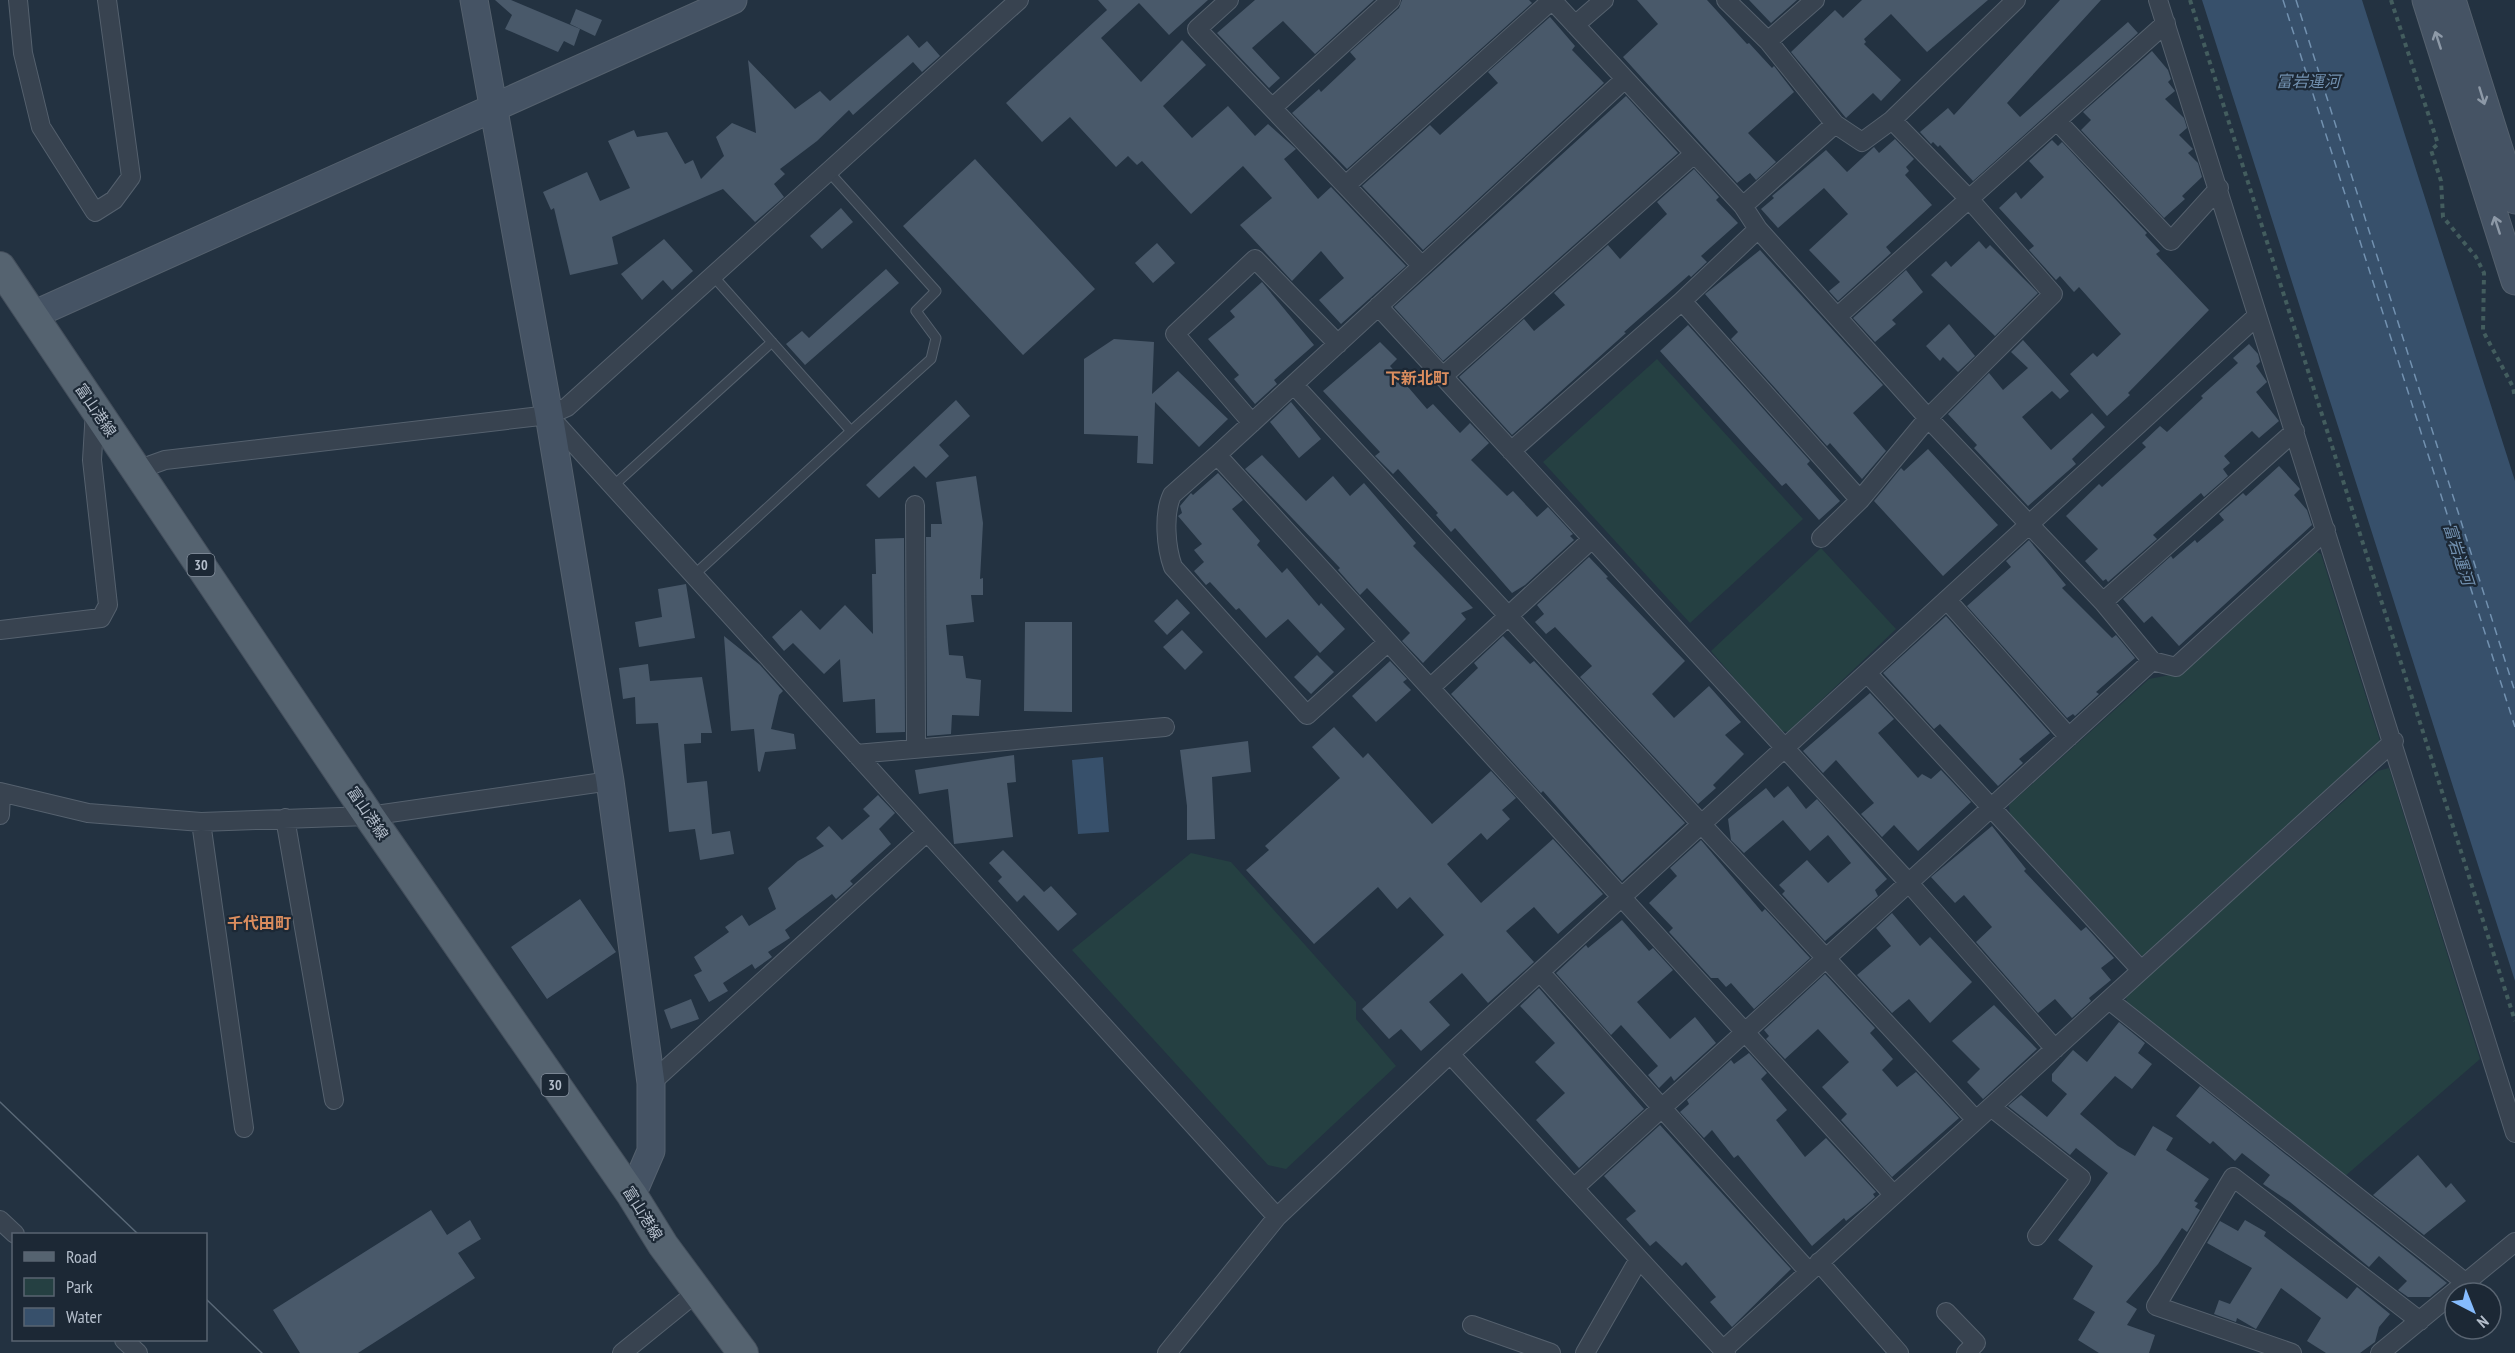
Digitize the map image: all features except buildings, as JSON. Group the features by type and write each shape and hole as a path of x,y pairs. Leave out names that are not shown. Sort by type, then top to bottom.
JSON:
{"main road":[{"name":"富山港線","path":"0,267 369,816 632,1195 663,1245 743,1353"}],"street":[{"path":"18,0 23,53 41,127 95,212 114,200 131,177 107,0"},
{"path":"474,0 549,415 610,781 651,1083 651,1151 632,1195"},
{"path":"33,315 494,110 733,0"},
{"path":"137,470 165,460 549,415 576,400 1019,0"},
{"path":"1229,0 1197,29 1422,266"},
{"path":"1272,108 1391,0"},
{"path":"1346,185 1552,0 1743,206 1758,229 1928,418 2103,602 2152,661 2176,667 2326,530"},
{"path":"1575,26 1604,0"},
{"path":"1726,0 1768,41 1835,124 1862,142 1892,120 2016,0"},
{"path":"1768,41 1815,0"},
{"path":"2158,0 2394,741 2515,1133"},
{"path":"2426,0 2515,281"},
{"path":"2452,0 2515,200"},
{"path":"1838,316 2166,23"},
{"path":"1388,642 1307,715 1173,567 1169,556 1168,504 1172,495 1625,79"},
{"path":"1821,538 1860,500 1928,418 2053,294 1970,200 1892,120"},
{"path":"2057,121 2170,241 2219,188"},
{"path":"1743,206 1835,124"},
{"path":"1443,376 1694,154"},
{"path":"1511,451 1682,301 1758,229"},
{"path":"1252,423 1175,334 1255,259 1338,344"},
{"path":"1682,301 1860,500"},
{"path":"1378,306 1909,883 2055,1049"},
{"path":"1167,1353 1277,1217 1450,1054 2257,316"},
{"path":"1294,385 1485,592 1510,615 1976,1120"},
{"path":"0,630 101,618 108,605 92,460 95,410"},
{"path":"549,415 1277,1217"},
{"path":"2103,602 2295,431"},
{"path":"1217,455 1893,1194"},
{"path":"915,505 916,748"},
{"path":"1430,688 1592,539"},
{"path":"1947,600 2069,737"},
{"path":"1574,1188 2152,661"},
{"path":"1868,674 2141,970"},
{"path":"856,754 1165,727"},
{"path":"1450,1054 1724,1351 1893,1194 2394,741"},
{"path":"0,815 1,792 88,813 201,822 369,816 610,781"},
{"path":"285,818 334,1100"},
{"path":"201,822 244,1128"},
{"path":"651,1083 927,832"},
{"path":"1540,972 1662,1108 1899,1353"},
{"path":"2109,1000 2463,1281"},
{"path":"1991,1107 2081,1178 2037,1236"},
{"path":"2292,1353 2156,1306 2233,1177 2420,1321"},
{"path":"0,1220 14,1233"},
{"path":"2468,1281 2515,1242"},
{"path":"1586,1353 1639,1258"},
{"path":"622,1353 697,1292"},
{"path":"2380,1353 2443,1302"},
{"path":"1946,1312 1976,1343 1966,1353"},
{"path":"1472,1325 1551,1353"},
{"path":"125,1341 138,1353"}],"lane":[{"path":"694,575 932,359 936,338 916,311 936,291 829,172"},
{"path":"714,277 851,431"},
{"path":"613,486 771,342"}],"path":[{"path":"2190,0 2515,1021"},
{"path":"2391,0 2438,144 2431,150 2441,181 2444,217 2476,256 2484,273 2483,331 2513,387 2515,398"}],"green space":[{"path":"1657,359 1803,519 1690,623 1543,462"},
{"path":"1821,548 1896,629 1788,732 1780,731 1711,651"},
{"path":"2315,551 2321,554 2380,741 2143,957 2010,816 2009,805 2149,679 2180,673"},
{"path":"2389,768 2480,1059 2344,1177 2127,1006 2126,995 2378,771"},
{"path":"1191,853 1231,862 1356,1002 1356,1019 1396,1066 1286,1169 1268,1165 1072,950"}],"water":[{"name":"富岩運河","path":"2202,0 2362,0 2515,481 2515,981"},
{"path":"1103,757 1109,832 1078,834 1072,760"}],"ferry route":[{"path":"2283,0 2515,727"},
{"path":"2296,0 2515,692"}],"tram line":[{"path":"0,1102 137,1233"},
{"path":"207,1300 262,1353"}],"district":[{"name":"下新北町","path":"1417,378"},
{"name":"千代田町","path":"259,923"}]}
